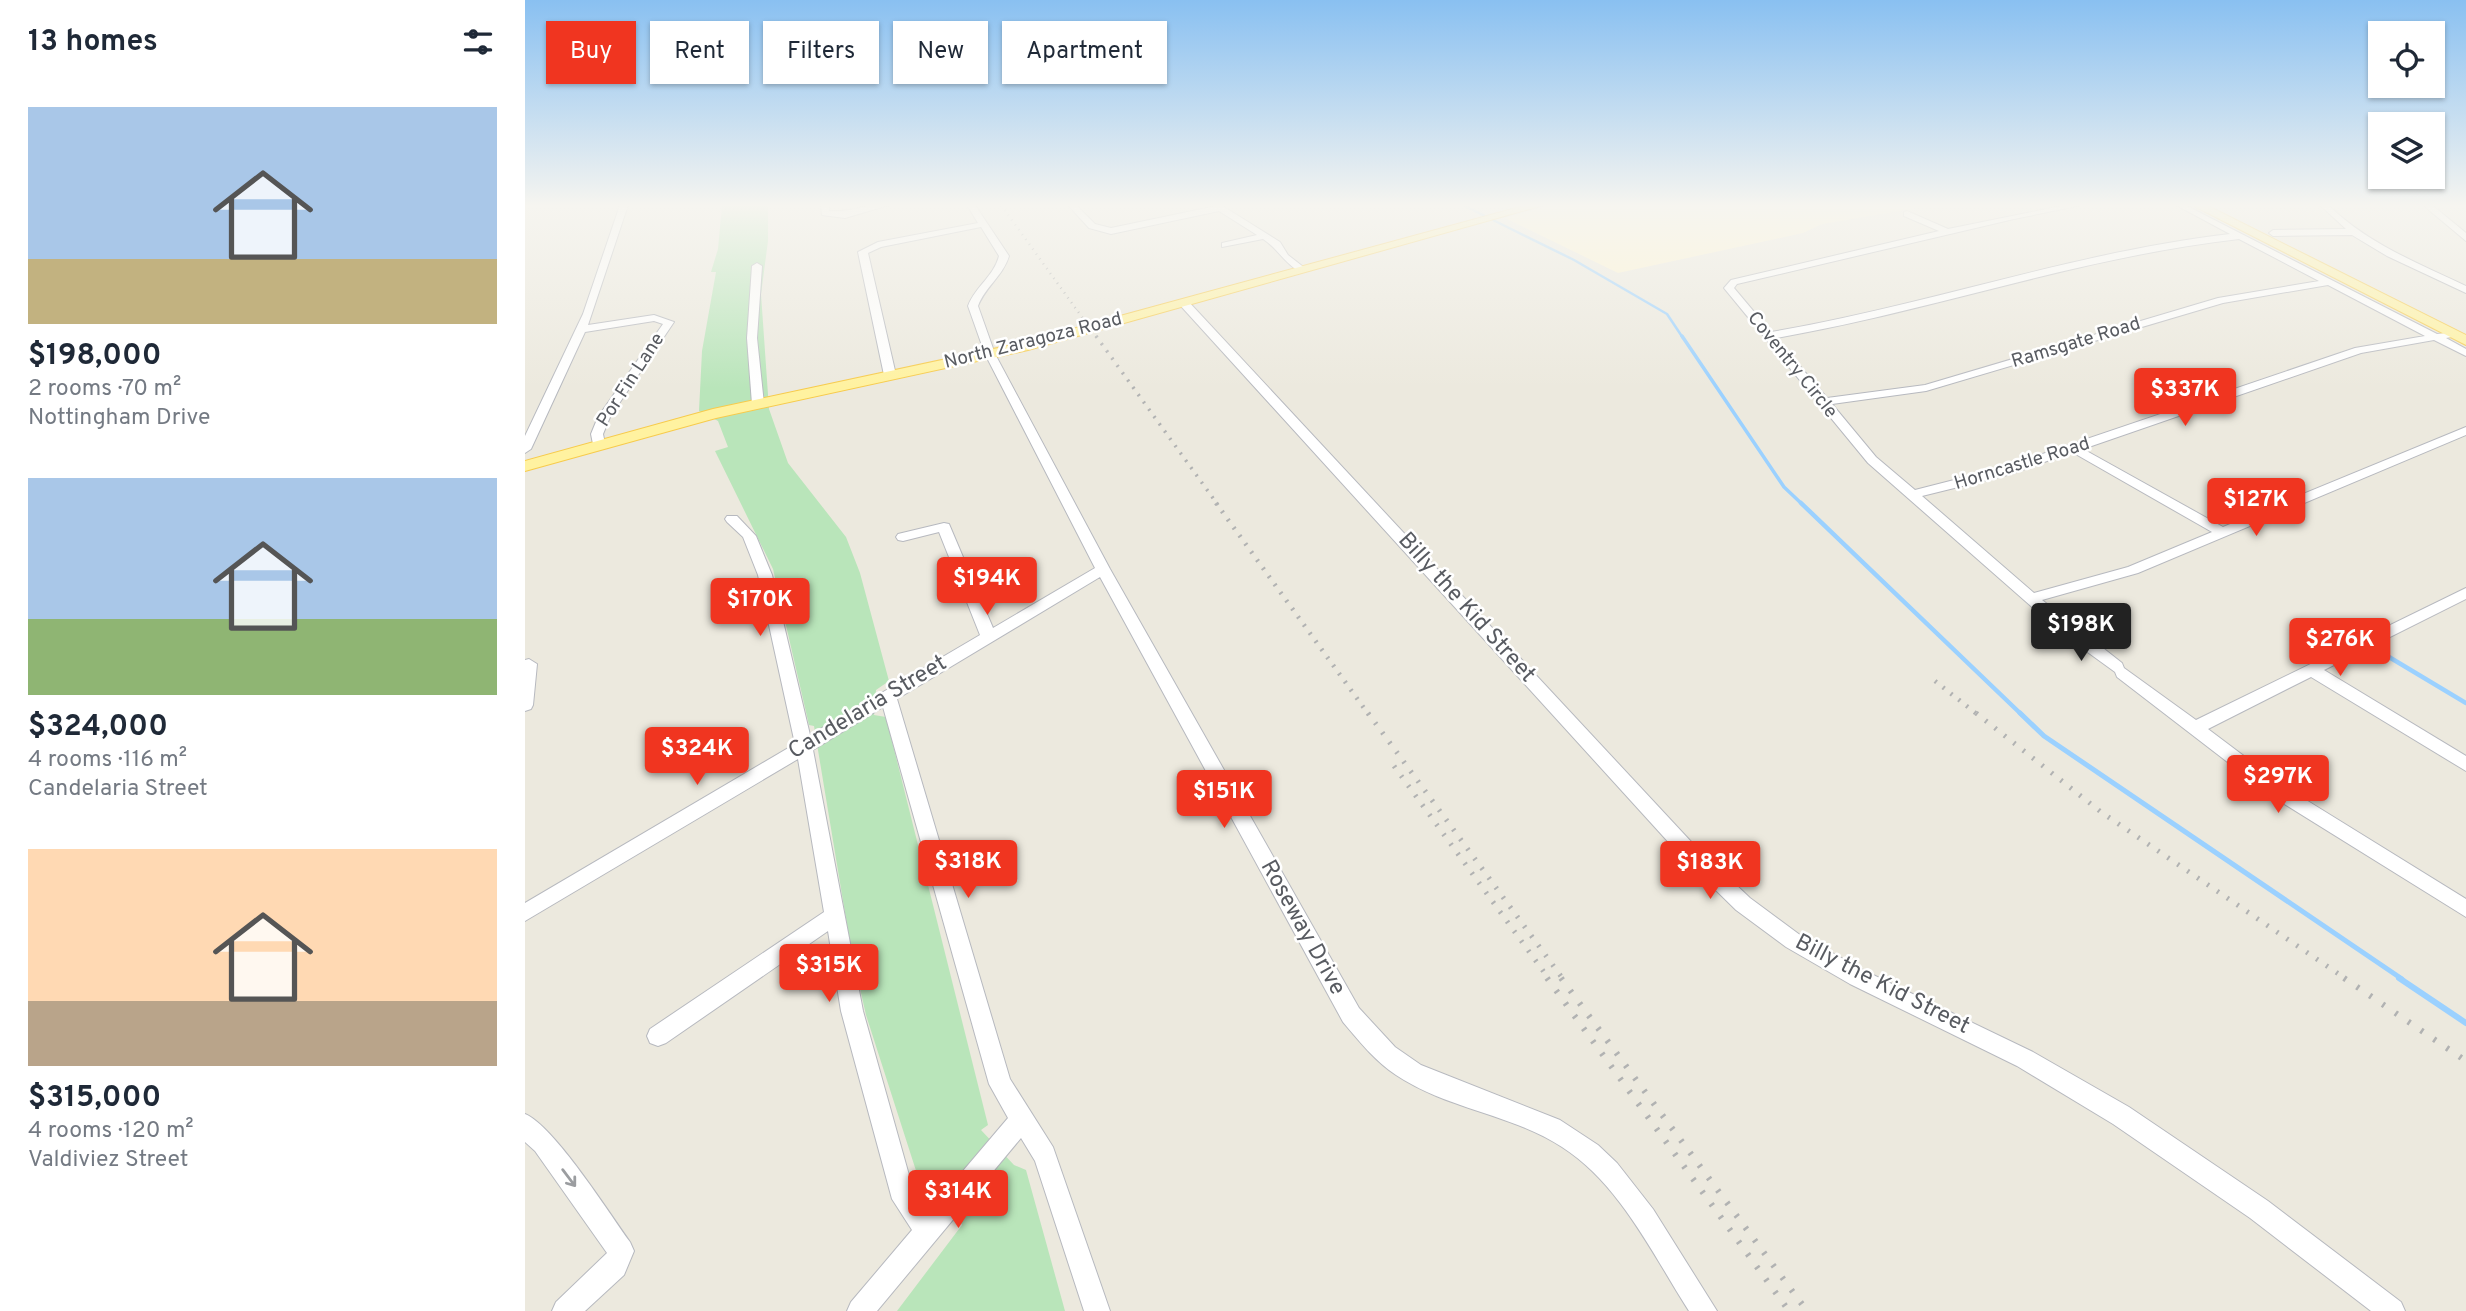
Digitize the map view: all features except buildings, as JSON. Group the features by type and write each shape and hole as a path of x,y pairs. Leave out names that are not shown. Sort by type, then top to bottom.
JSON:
{"main road":[{"name":"North Zaragoza Road","path":"525,466 599,444 758,404 990,354 1311,266"},
{"path":"2324,266 2459,332"},
{"path":"2335,266 2459,332 2466,341"}],"street":[{"path":"525,449 582,328 603,266"},
{"path":"757,266 752,338 758,404"},
{"path":"866,266 890,375"},
{"name":"Roseway Drive","path":"1001,266 981,290 973,306 990,354 1103,569 1351,1016 1378,1047 1411,1072 1531,1119 1571,1139 1596,1159 1644,1222 1704,1311"},
{"path":"1296,266 1301,269"},
{"name":"Coventry Circle","path":"1799,266 1733,282 1730,290 1872,460 2069,631 2279,792 2466,909"},
{"path":"1767,336 1852,322 2066,266"},
{"path":"2299,266 2466,353"},
{"path":"2416,266 2466,290"},
{"name":"Ramsgate Road","path":"1822,402 1926,388 2222,300 2330,282"},
{"name":"Billy the Kid Street","path":"1183,302 1689,852 1738,900 1811,952 2025,1059 2158,1139 2321,1255 2392,1311"},
{"name":"Por Fin Lane","path":"582,328 654,318 669,322 604,417 597,434 599,444"},
{"name":"Horncastle Road","path":"1912,495 1986,477 2075,449 2341,356 2459,332"},
{"path":"2031,598 2133,570 2466,431"},
{"path":"2075,449 2223,533"},
{"path":"732,519 749,536 765,575 802,747 852,1011 904,1199 928,1230"},
{"path":"903,537 944,527 989,637"},
{"name":"Candelaria Street","path":"525,913 1103,569"},
{"path":"2197,727 2466,593"},
{"path":"525,705 529,664"},
{"path":"2313,671 2466,764"},
{"path":"888,695 1000,1084 1045,1155 1097,1311"},
{"path":"658,1036 834,916"},
{"path":"860,1311 1022,1119"},
{"path":"525,1126 543,1143 621,1251 615,1266 565,1311"}],"shaded area":[{"path":"1604,266 1650,266 1618,273"}],"green space":[{"path":"713,266 765,266 761,294 769,409 788,463 846,537 860,573 889,681 876,690 874,715 886,717 988,1125 981,1130 1014,1165 1026,1170 1065,1311 897,1311 962,1225 936,1173 919,1180 866,1015 851,949 814,726 809,725 773,569 715,451 728,447 718,421 699,411 702,351 716,272 711,272"}],"waterway":[{"path":"1585,266 1667,314 1683,338"},
{"path":"1682,336 1784,487 1803,505"},
{"path":"1801,503 2022,715"},
{"path":"2384,654 2466,703"},
{"path":"2020,713 2044,736 2402,979"},
{"path":"2399,978 2466,1023"}],"railway":[{"path":"1045,266 1097,338"},
{"path":"1096,336 1218,505"},
{"path":"1216,503 1369,715"},
{"path":"1935,681 1978,715"},
{"path":"1368,713 1563,979"},
{"path":"1976,713 2101,812 2346,979"},
{"path":"1394,766 1549,979"},
{"path":"1547,978 1789,1311"},
{"path":"1561,978 1807,1311"},
{"path":"2344,978 2466,1061"}]}
